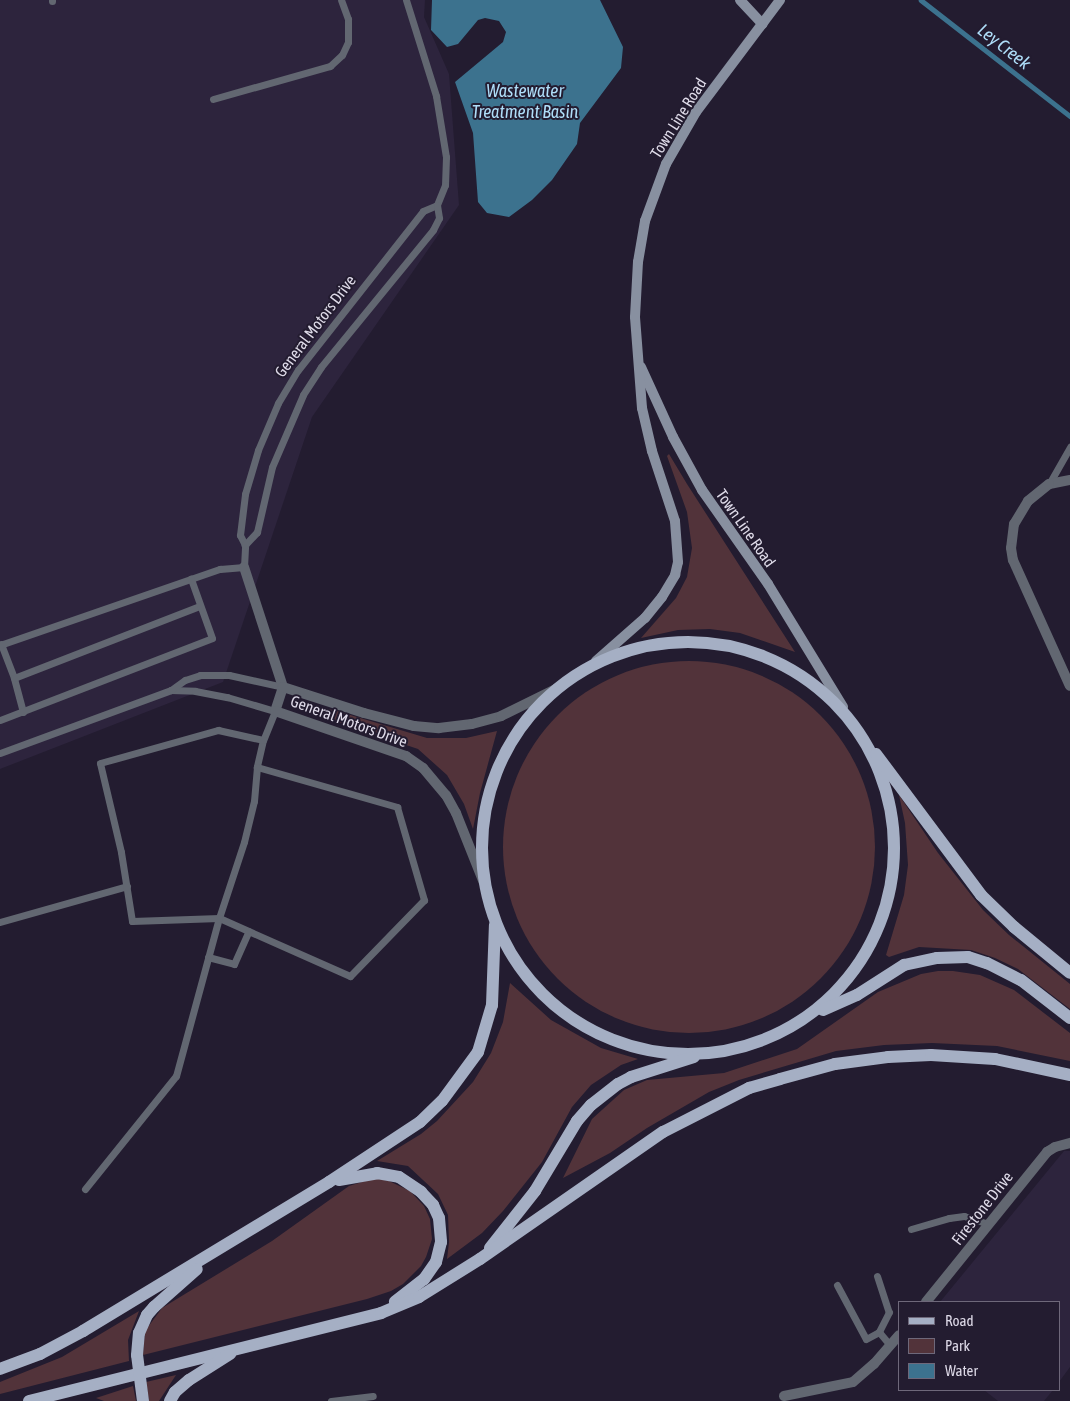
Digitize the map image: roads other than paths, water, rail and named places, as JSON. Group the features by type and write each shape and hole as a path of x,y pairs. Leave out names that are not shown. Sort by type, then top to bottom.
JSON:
{"main road":[{"path":"702,1054 655,1052 628,1046 606,1037 569,1016 550,1000 518,963 495,925 484,883 487,806 500,770 526,721 558,688 596,661 651,646 682,642 744,649 781,665 843,707 981,895 1014,927 1070,973"},
{"path":"810,1016 843,985 872,943 882,919 892,877 893,836 887,801 870,746"},
{"path":"0,1369 60,1344 329,1182 420,1122 442,1101 478,1052 492,1005 495,925"},
{"path":"480,1259 536,1191 578,1122 591,1105 618,1084 631,1077 702,1054 760,1042 810,1016 858,995 904,965 937,958 968,957 987,963 1021,980 1070,1018"},
{"path":"29,1401 381,1313 419,1298 480,1259 663,1132 749,1088 835,1064 888,1057 931,1055 995,1059 1070,1075"},
{"path":"329,1182 364,1173 399,1177 421,1192 433,1205 439,1218 441,1242 436,1262 424,1279 381,1313"},
{"path":"143,1401 138,1373 137,1340 147,1315 217,1251"},
{"path":"170,1401 175,1392 189,1380 240,1348"},
{"path":"29,1401 34,1401"}],"street":[{"path":"740,0 762,24"},
{"name":"Town Line Road","path":"596,661 645,618 662,597 675,575 678,562 675,521 652,451 642,408 635,317 638,262 645,221 666,164 696,112 780,0"},
{"name":"Town Line Road","path":"638,359 673,437 702,490 768,584 843,707"},
{"path":"1070,480 1049,484 1028,501 1018,514 1014,524 1011,548 1013,560 1070,686"},
{"name":"General Motors Drive","path":"244,567 284,688 275,711 406,756 423,768 446,795 456,813 484,883"},
{"name":"General Motors Drive","path":"284,688 364,713 414,726 439,728 472,724 501,716 558,688"},
{"name":"Firestone Drive","path":"927,1301 1047,1152 1055,1147 1070,1143"},
{"path":"784,1396 853,1382 868,1370 898,1336"}],"lane":[{"path":"213,99 330,66 342,55 348,42 348,19 341,0"},
{"name":"General Motors Drive","path":"245,545 257,532 272,467 303,395 321,367 433,230 439,218 437,205 445,184 446,157 436,96 406,0"},
{"name":"General Motors Drive","path":"244,567 245,545 240,534 249,477 270,422 290,382 423,211 437,205"},
{"path":"1049,484 1070,447"},
{"path":"23,712 14,678 1,644 220,569 244,567"},
{"path":"0,720 212,638 191,579"},
{"path":"14,678 200,606"},
{"path":"0,753 171,690 185,680 214,674 284,688"},
{"path":"85,1189 176,1076 218,918 244,842 254,801 263,740 275,711 227,697 195,691 171,690"},
{"path":"258,767 397,807 424,900 350,976 218,918 132,921 127,886 100,763 218,730 263,740"},
{"path":"0,922 127,886"},
{"path":"208,958 234,964 249,931"},
{"path":"911,1229 949,1218 964,1216 988,1224"},
{"path":"837,1285 866,1339 879,1332 889,1312 878,1276"},
{"path":"879,1332 890,1345"},
{"path":"331,1401 373,1396"}],"water":[{"name":"Wastewater Treatment Basin","path":"432,0 600,0 623,47 621,68 580,123 577,144 552,180 532,200 509,217 487,213 478,202 473,133 455,82 503,42 506,32 499,21 485,18 478,20 458,44 447,47 431,30"}],"waterway":[{"name":"Ley Creek","path":"921,0 1070,116"}]}
